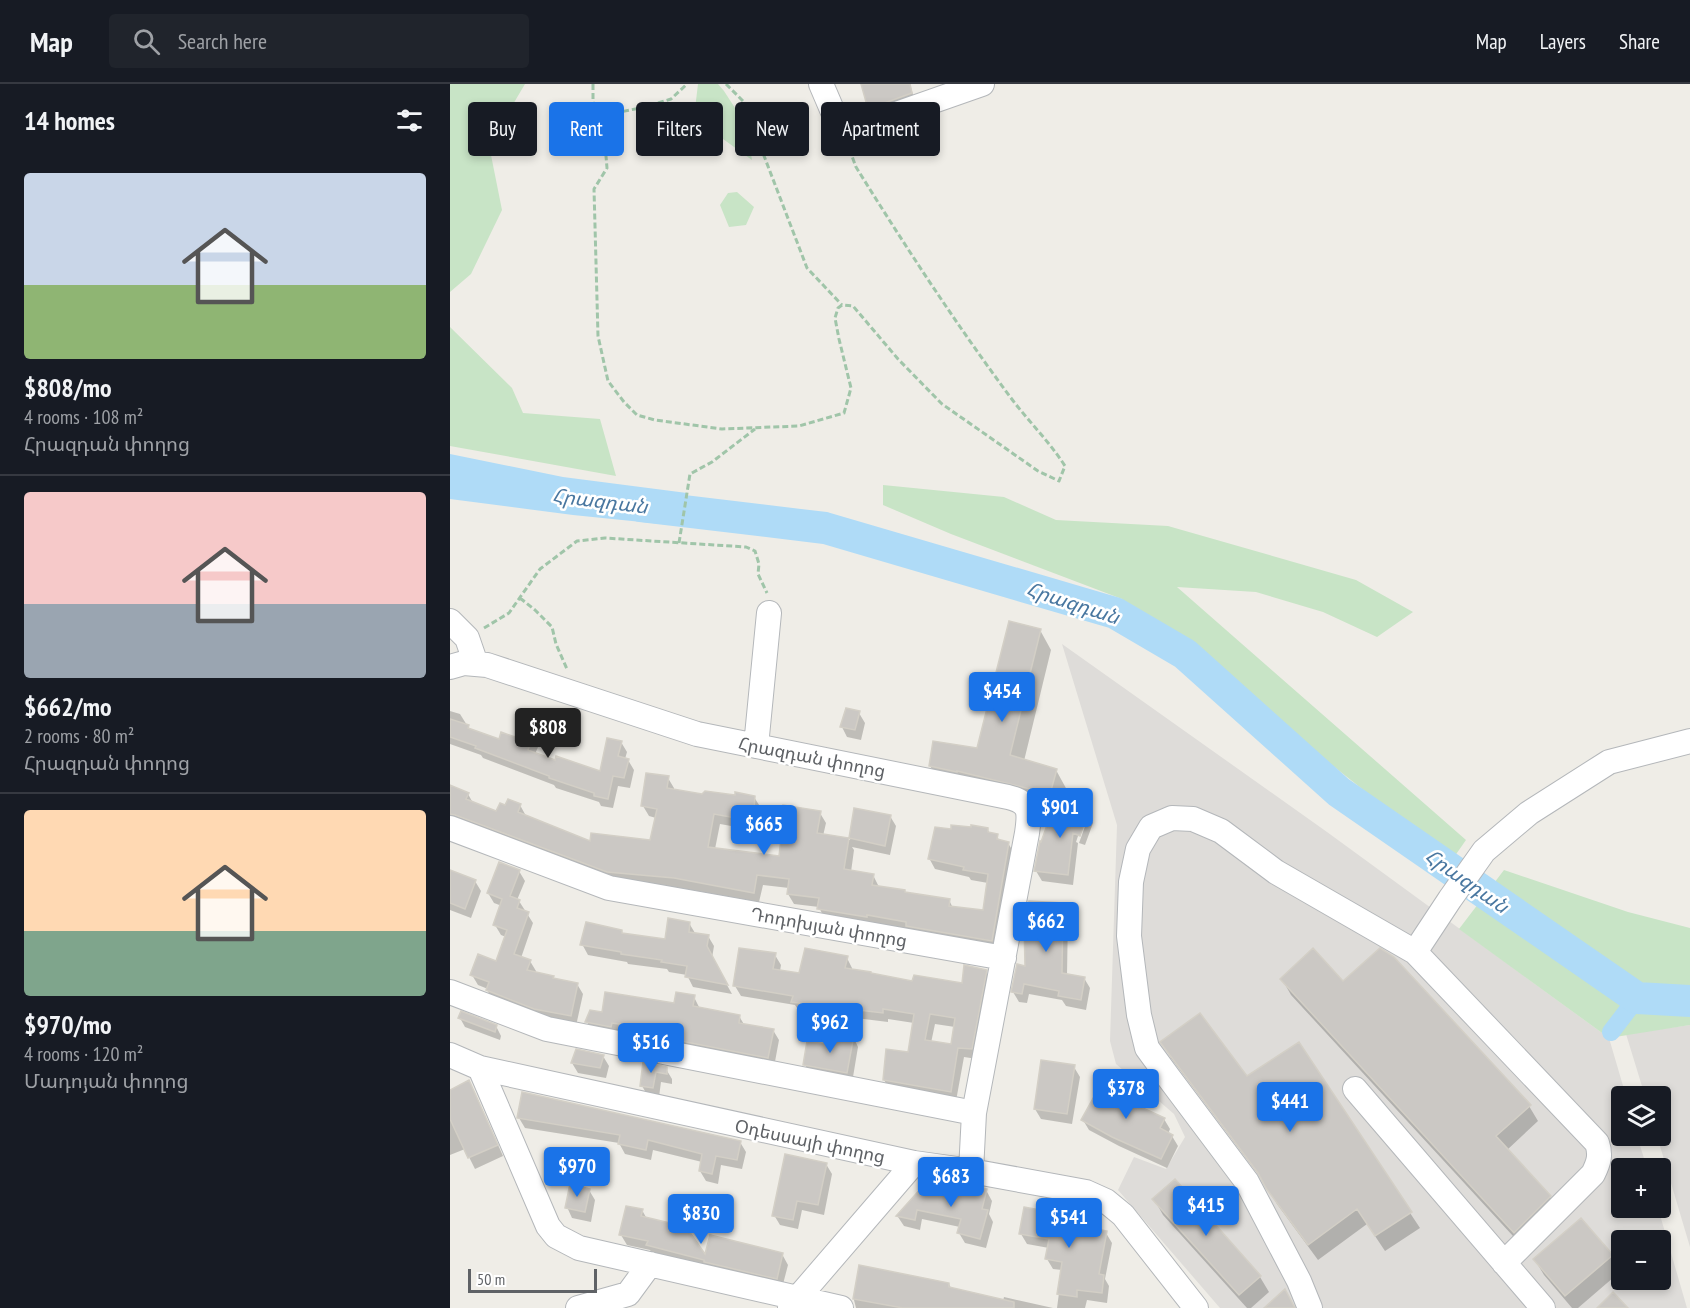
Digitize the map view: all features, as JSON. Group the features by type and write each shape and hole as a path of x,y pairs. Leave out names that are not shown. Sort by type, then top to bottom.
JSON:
{"street":[{"path":"821,84 829,102"},
{"path":"931,102 982,84"},
{"path":"756,746 769,613"},
{"path":"450,621 467,638 476,663"},
{"name":"Հրազդան փողոց","path":"450,667 464,663 487,665 697,734 1020,800 1027,807 1029,822 1004,958"},
{"path":"1415,952 1484,851 1529,813 1609,762 1690,741"},
{"path":"1310,1308 1299,1281 1247,1182 1148,1048 1139,1016 1129,936 1131,882 1138,849 1151,827 1172,818 1193,819 1221,831 1276,872 1415,952 1597,1143 1600,1154 1593,1174 1504,1263"},
{"name":"Դոդոխյան փողոց","path":"450,828 609,888 1004,958"},
{"path":"970,1171 974,1113 1004,958"},
{"path":"450,992 547,1029 974,1113"},
{"name":"Օդեսսայի փողոց","path":"450,1055 480,1068 914,1163 1086,1192 1106,1201 1122,1215 1196,1308"},
{"path":"480,1068 548,1226 556,1236 579,1248 650,1264 793,1303 841,1308"},
{"path":"1355,1089 1543,1308"},
{"path":"793,1303 914,1163"},
{"path":"578,1308 628,1294 650,1264"}],"path":[{"path":"593,84 593,102"},
{"path":"624,111 671,99 687,84"},
{"path":"726,84 743,101 807,268 842,305 853,306 898,359 942,404 1038,471 1059,481 1065,466 1053,447 1012,400 910,254 851,156"},
{"path":"606,156 607,168 594,189 598,336 608,381 637,415 655,420 722,429 799,426 844,413 851,388 835,318 838,308 842,305"},
{"path":"678,543 690,474 712,462 756,427"},
{"path":"467,638 510,612 540,568 577,541 605,538 746,547 755,551 759,564 758,574 767,591 769,613"},
{"path":"520,598 552,627 556,644 579,696"}],"shaded area":[{"path":"1062,644 1327,832 1609,1038 1623,1086 1611,1086 1611,1146 1640,1146 1644,1158 1611,1158 1611,1218 1661,1218 1664,1230 1611,1230 1611,1290 1671,1290 1671,1253 1687,1308 1220,1308 1118,1190 1134,1157 1166,1169 1185,1137 1174,1114 1116,1064 1110,1041 1117,825"},
{"path":"1690,1025 1690,1247 1671,1183 1671,1158 1664,1158 1660,1146 1671,1146 1671,1086 1642,1086 1626,1034"}],"green space":[{"path":"450,84 525,84 514,102 468,102 468,156 491,156 502,210 471,274 450,292"},
{"path":"698,84 718,84 735,108 735,148 723,139 723,102 696,102"},
{"path":"737,192 754,207 746,225 729,227 720,205 728,193"},
{"path":"450,327 512,388 523,413 600,419 616,476 450,446"},
{"path":"883,485 1004,497 1056,520 1168,526 1356,580 1413,612 1377,637 1323,612 1256,592 1177,587 1466,840 1452,860 1122,599 951,534 883,505"},
{"path":"1504,870 1628,912 1690,928 1690,1025 1609,1038 1459,929"}],"water":[{"path":"450,454 563,477 687,493 681,526 450,499"}],"building":[{"path":"861,84 910,84 912,93 887,102 866,102"},
{"path":"1009,621 1041,629 1010,755 1057,769 1050,794 929,766 933,741 977,748"},
{"path":"846,708 860,711 855,730 840,727"},
{"path":"450,719 499,739 501,732 515,737 518,730 533,735 528,750 555,760 556,756 600,771 607,738 622,741 618,756 629,759 624,778 613,776 608,799 594,796 594,793 549,778 549,776 450,737"},
{"path":"646,773 669,776 667,788 702,794 705,791 735,795 735,792 755,796 753,821 714,814 708,847 779,856 782,830 779,830 783,805 821,811 817,833 849,838 844,869 874,874 872,885 950,899 949,906 983,910 988,874 963,870 964,867 928,859 935,827 951,829 951,825 971,827 971,825 988,828 988,832 998,834 997,839 1009,842 992,941 906,926 906,922 817,909 819,898 787,894 789,879 757,875 754,893 674,878 607,872 450,814 450,785 469,793 466,799 496,811 500,803 505,805 508,799 521,804 518,812 590,841 591,833 650,840 657,809 641,806"},
{"path":"1056,800 1088,812 1080,836 1073,833 1068,875 1034,871 1040,841"},
{"path":"854,808 891,815 885,846 849,838"},
{"path":"499,862 520,870 510,896 520,900 517,908 529,912 514,954 531,960 527,970 578,983 571,1016 534,1009 486,990 489,982 470,975 478,954 496,961 507,930 493,925 502,899 487,893"},
{"path":"450,870 476,880 465,909 450,903"},
{"path":"1029,901 1063,903 1062,973 1085,977 1081,1000 1058,996 1059,991 1024,984 1022,994 1011,992 1017,964 1025,966 1024,923"},
{"path":"668,918 690,922 689,932 709,935 707,946 728,985 685,977 687,966 580,945 586,922 622,930 622,933 665,939"},
{"path":"739,948 776,953 773,969 799,973 805,948 848,956 845,968 912,981 914,975 962,983 964,965 987,970 972,1049 958,1048 951,1092 883,1080 886,1049 908,1052 914,1014 883,1009 883,1013 791,1002 793,996 733,986","holes":["930,1014 955,1018 951,1044 925,1040"]},
{"path":"1313,948 1343,981 1380,948 1394,957 1531,1105 1496,1136 1551,1196 1514,1233 1280,979"},
{"path":"605,992 674,1003 676,992 695,995 693,1006 740,1015 739,1023 774,1029 768,1058 645,1034 646,1028 612,1023 611,1027 585,1022 590,1010 602,1012"},
{"path":"461,1011 497,1025 495,1032 458,1018"},
{"path":"1200,1013 1247,1076 1299,1042 1412,1212 1375,1236 1357,1209 1308,1245 1266,1188 1258,1173 1160,1042"},
{"path":"836,1032 854,1035 847,1073 803,1065 807,1041 833,1045"},
{"path":"576,1049 604,1055 600,1068 571,1063"},
{"path":"1041,1060 1075,1065 1067,1114 1034,1109"},
{"path":"643,1062 667,1067 667,1074 656,1072 653,1088 640,1086"},
{"path":"1106,1075 1128,1087 1121,1098 1165,1118 1160,1128 1173,1135 1161,1159 1081,1120"},
{"path":"469,1080 498,1145 468,1158 450,1119 450,1090"},
{"path":"522,1092 741,1141 737,1160 716,1156 712,1174 699,1171 702,1154 648,1140 646,1150 618,1144 620,1135 517,1118"},
{"path":"785,1154 827,1163 818,1205 797,1201 793,1220 772,1216"},
{"path":"1175,1179 1261,1276 1239,1295 1152,1199"},
{"path":"570,1184 590,1189 585,1212 565,1208"},
{"path":"970,1185 987,1189 982,1209 988,1210 980,1239 957,1233 961,1219 917,1210 915,1220 896,1216 923,1186 967,1195"},
{"path":"626,1206 643,1209 641,1216 686,1227 705,1254 710,1235 783,1253 777,1279 704,1262 704,1260 646,1245 648,1241 619,1235"},
{"path":"1024,1207 1073,1216 1071,1224 1107,1231 1099,1274 1104,1275 1102,1293 1077,1290 1077,1297 1057,1294 1062,1262 1045,1259 1049,1239 1019,1234"},
{"path":"1581,1218 1611,1253 1611,1257 1565,1296 1533,1259"},
{"path":"859,1265 949,1283 949,1287 1014,1302 1014,1308 903,1308 853,1299"},
{"path":"1285,1289 1295,1308 1264,1308"},
{"path":"1613,1292 1628,1308 1597,1308"}],"waterway":[{"name":"Հրազդան","path":"641,506 825,528 1115,613 1185,654 1339,792 1637,998 1690,1001"},
{"path":"1611,1032 1637,998"}]}
